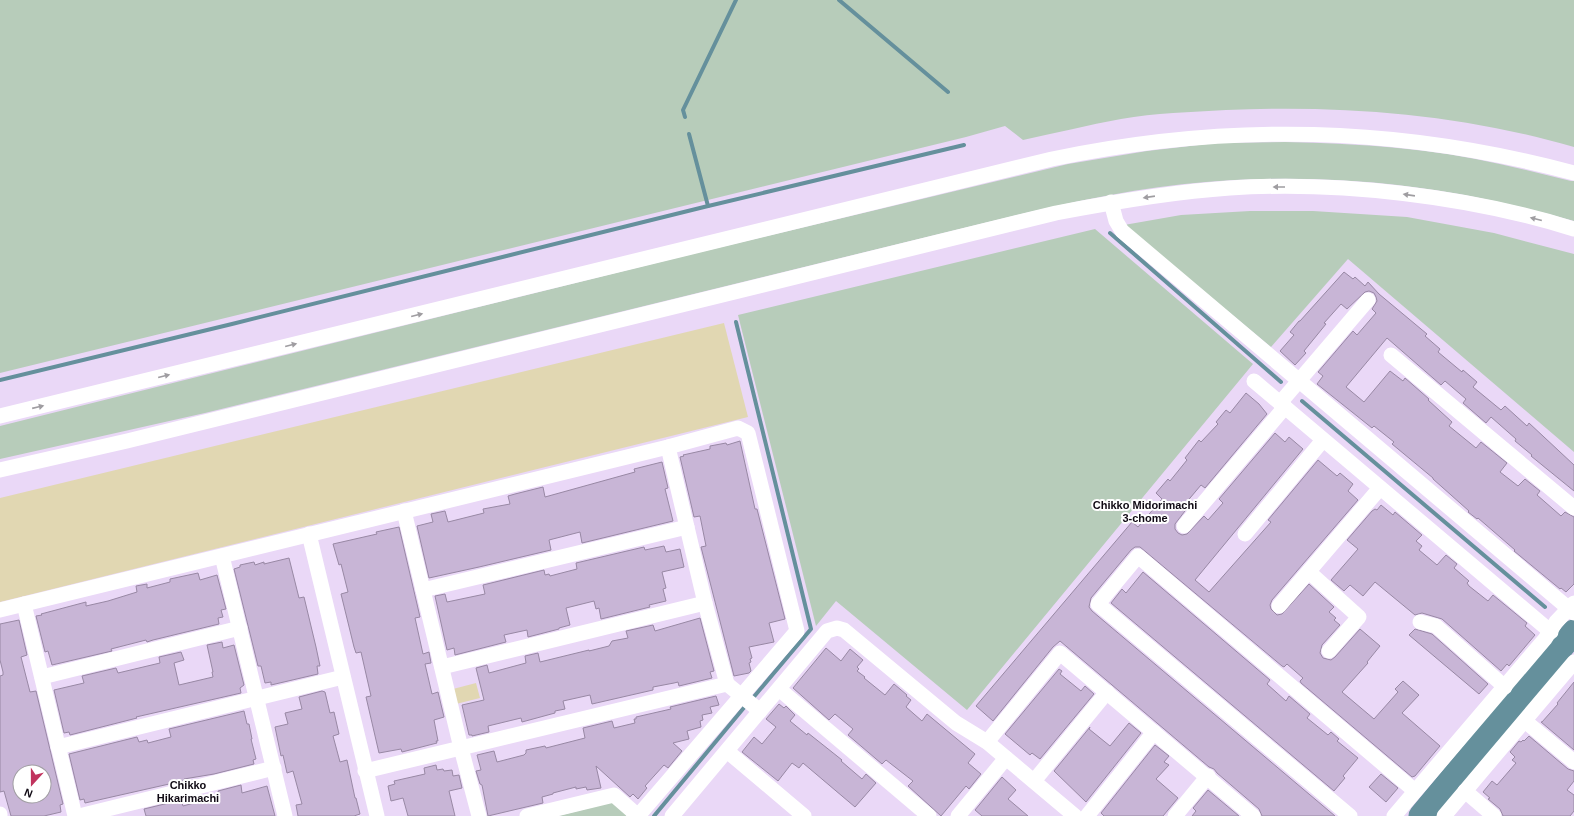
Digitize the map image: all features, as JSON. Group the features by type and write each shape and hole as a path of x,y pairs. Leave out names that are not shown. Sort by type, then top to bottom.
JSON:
{"street":[{"path":"0,416 1052,159 1095,150 1197,137 1244,134 1360,136 1467,150 1574,173"},
{"path":"0,470 127,441 1040,217 1112,202 1230,188 1331,188 1390,192 1447,200 1506,211 1574,229"},
{"path":"1112,202 1116,221 1122,231 1573,609 1556,622 1551,632 1394,816"},
{"path":"1184,526 1300,381 1368,300"},
{"path":"1391,355 1574,508"},
{"path":"1254,381 1551,632"},
{"path":"0,610 668,447 738,428 748,433 798,631 750,703 727,751 672,816"},
{"path":"1245,534 1323,440"},
{"path":"668,447 705,603 727,684 750,703"},
{"path":"1279,606 1380,488"},
{"path":"404,511 461,748 479,816"},
{"path":"423,590 687,527"},
{"path":"309,534 377,816"},
{"path":"222,556 285,816"},
{"path":"1350,816 1098,604 1138,556 1415,791"},
{"path":"1309,572 1359,617 1329,651"},
{"path":"442,667 705,603"},
{"path":"24,604 75,816"},
{"path":"1420,622 1436,626 1505,687"},
{"path":"42,677 240,628"},
{"path":"527,816 614,795 638,816 750,703 779,689 827,631 837,628 844,630 956,723 987,742 1075,816"},
{"path":"987,742 1060,653 1208,776 1253,816"},
{"path":"1444,816 1525,721 1569,680 1574,662"},
{"path":"58,747 343,677"},
{"path":"366,770 727,684"},
{"path":"779,689 929,816"},
{"path":"1034,781 1107,692"},
{"path":"1525,721 1574,762"},
{"path":"1087,816 1154,732"},
{"path":"727,751 804,816"},
{"path":"958,816 1006,758"},
{"path":"79,816 274,768"},
{"path":"1175,816 1208,776"},
{"path":"1465,791 1494,816"}],"green space":[{"path":"0,0 1574,0 1574,147 1531,136 1445,119 1402,114 1314,109 1226,110 1147,115 1109,121 1023,140 1005,126 966,137 0,373"},
{"path":"1285,142 1390,147 1425,151 1480,160 1574,181 1574,221 1503,203 1459,194 1365,182 1269,179 1206,182 1157,187 1085,200 1013,216 205,413 0,459 0,426 692,254 1068,164 1147,151 1216,143"},
{"path":"1250,211 1313,211 1407,217 1494,233 1574,254 1574,452 1348,259 1271,347 1124,225 1181,215"},
{"path":"1095,229 1253,364 967,710 836,601 816,626 738,315"},
{"path":"613,802 626,813 626,816 558,816"}],"sand":[{"path":"724,323 748,417 0,602 0,498"},
{"path":"476,683 480,698 456,704 453,689"}],"building":[{"path":"1344,272 1353,279 1355,277 1365,286 1368,282 1379,294 1427,334 1425,336 1440,349 1438,352 1462,372 1463,370 1477,382 1473,387 1501,410 1505,406 1527,426 1529,423 1574,465 1574,491 1531,456 1532,455 1515,441 1516,439 1491,417 1486,423 1463,403 1466,399 1445,381 1441,385 1387,338 1346,387 1364,402 1390,371 1403,381 1405,378 1452,422 1449,426 1476,448 1481,442 1507,463 1500,472 1518,486 1525,479 1540,491 1537,495 1561,516 1565,512 1574,517 1574,584 1566,592 1561,588 1560,589 1514,551 1515,550 1478,518 1477,519 1468,512 1469,511 1433,478 1392,444 1394,442 1374,426 1372,428 1317,384 1323,376 1318,372 1353,331 1357,335 1376,313 1372,309 1377,301 1374,293 1369,291 1365,292 1347,309 1341,304 1324,323 1326,324 1304,351 1306,353 1295,365 1280,351 1294,335 1290,332"},
{"path":"1246,393 1259,404 1267,414 1205,488 1201,485 1185,504 1188,507 1175,524 1175,529 1178,533 1182,535 1187,534 1204,516 1208,520 1223,503 1219,499 1275,433 1285,442 1289,437 1303,449 1195,580 1209,592 1271,522 1268,520 1318,460 1337,476 1340,473 1353,484 1348,491 1358,500 1272,600 1270,605 1271,609 1277,615 1282,614 1309,584 1334,607 1329,612 1336,618 1334,620 1340,625 1322,645 1320,653 1323,658 1331,660 1335,657 1360,629 1380,646 1367,662 1368,663 1342,692 1374,719 1398,692 1395,689 1403,681 1419,695 1402,713 1440,746 1415,776 1412,777 1301,683 1300,681 1303,678 1287,664 1284,667 1282,666 1140,547 1135,547 1131,550 1091,598 1089,607 1335,816 1262,816 1259,809 1214,769 1209,767 1060,641 1053,647 993,721 976,706 1132,522 1138,527 1162,499 1156,493 1168,479 1170,481 1187,460 1185,458 1199,440 1201,442 1218,424 1216,422 1226,410 1230,413"},
{"path":"740,441 755,509 757,509 785,619 769,623 774,642 749,647 752,658 750,659 751,662 749,663 751,671 749,673 734,676 701,547 706,546 700,516 694,517 680,457 710,449 710,446 726,443 727,445"},
{"path":"662,462 668,488 665,489 673,521 582,543 580,532 549,540 551,550 429,578 417,526 433,522 431,514 445,511 448,522 484,513 483,509 510,504 508,496 515,494 543,487 545,497 635,472 634,469"},
{"path":"1381,505 1393,515 1395,512 1422,535 1416,541 1422,546 1419,550 1437,565 1446,555 1457,564 1454,568 1469,581 1467,583 1469,586 1488,601 1493,595 1527,623 1525,626 1535,635 1509,666 1507,664 1501,671 1442,619 1422,613 1415,615 1375,582 1363,596 1350,585 1344,591 1331,580 1358,549 1347,540 1372,511 1375,509 1377,510"},
{"path":"399,527 420,617 415,618 423,654 429,652 431,663 425,664 432,694 438,692 444,717 434,720 438,741 436,741 437,743 402,752 401,749 379,753 366,697 371,696 361,652 356,653 354,647 341,594 348,592 341,564 339,565 333,544 377,534 376,532"},
{"path":"664,546 666,552 680,549 684,567 662,572 666,588 663,589 666,601 649,605 650,607 601,619 599,608 596,609 594,601 566,608 570,625 559,629 528,637 527,630 504,635 506,642 455,655 454,648 447,650 435,596 445,594 447,602 485,594 483,585 544,570 545,575 549,574 550,576 577,569 576,563 644,547 645,550"},
{"path":"289,558 299,598 304,597 320,666 317,666 318,674 271,685 271,682 265,683 261,666 258,666 234,569 240,567 240,565 254,562 255,565 264,562 264,564"},
{"path":"1143,572 1270,680 1267,684 1286,701 1289,696 1310,714 1307,718 1328,735 1331,732 1339,739 1337,741 1358,758 1343,776 1345,778 1334,791 1111,603 1122,589 1126,593"},
{"path":"198,573 200,580 217,575 226,609 221,610 223,617 218,618 219,624 147,642 146,640 111,649 112,651 52,665 48,651 45,652 36,616 86,602 86,606 108,601 137,592 136,586 147,584 147,588 170,582 170,579"},
{"path":"700,618 714,671 710,672 712,678 679,686 678,682 653,687 653,690 592,704 590,695 563,701 565,709 555,711 555,713 522,722 521,718 488,726 489,732 472,736 469,735 462,705 484,700 476,668 487,665 489,673 526,663 525,656 538,653 540,662 609,646 612,641 628,638 626,631 653,625 655,631"},
{"path":"19,620 27,655 21,657 30,692 36,691 63,804 60,805 61,812 44,816 11,816 4,791 0,792 0,676 3,675 3,672 0,660 0,624"},
{"path":"1415,629 1432,634 1488,684 1479,694 1409,635"},
{"path":"222,642 223,648 234,645 244,685 240,688 241,693 136,717 137,718 70,735 69,732 64,733 54,690 84,683 82,676 116,668 118,673 160,663 159,657 181,652 184,660 174,663 179,685 213,677 207,645"},
{"path":"826,648 841,661 850,649 863,660 857,667 859,669 857,671 865,677 864,678 885,695 894,684 911,700 906,707 922,721 927,714 975,754 968,763 981,774 969,789 966,786 941,816 908,786 913,781 886,760 882,764 848,735 853,729 835,714 829,720 793,688"},
{"path":"1059,669 1062,671 1060,674 1081,691 1085,686 1094,694 1040,759 1032,753 1030,755 1005,734"},
{"path":"1574,682 1574,750 1541,722 1558,704 1557,703"},
{"path":"322,691 325,692 330,713 334,712 339,734 333,736 340,762 347,760 360,814 354,816 298,816 296,805 302,804 293,771 287,773 283,755 281,756 275,727 288,724 285,713 302,709 299,697"},
{"path":"716,696 719,705 710,707 712,713 702,715 703,720 700,721 701,727 687,731 689,739 673,743 682,751 668,768 664,765 645,786 647,788 638,799 633,794 630,797 596,766 601,788 587,790 586,787 576,789 576,787 542,797 543,803 488,816 482,785 480,784 476,771 481,770 477,755 494,751 497,762 524,755 526,750 545,746 546,748 585,738 583,728 612,721 614,728 635,723 634,719 636,719 636,717"},
{"path":"779,704 784,708 786,706 795,715 790,721 807,735 808,733 842,760 841,761 862,779 866,774 876,783 855,807 803,763 799,768 792,763 778,781 742,752 754,737 762,744 776,727 766,719"},
{"path":"244,711 247,724 249,724 256,759 253,760 254,764 85,803 84,799 80,800 69,754 137,737 139,742 147,740 148,743 171,737 169,729"},
{"path":"1129,723 1141,733 1086,802 1054,771 1090,727 1089,729 1110,746"},
{"path":"1529,736 1568,769 1574,771 1574,781 1567,790 1574,795 1574,811 1570,816 1503,816 1500,809 1488,799 1490,798 1483,792 1492,781 1497,785 1516,763 1512,760 1515,757 1510,752 1519,741 1524,741"},
{"path":"1155,745 1169,756 1164,762 1169,765 1156,779 1178,798 1163,816 1104,816 1101,813"},
{"path":"436,765 437,770 452,770 453,776 459,775 462,788 449,791 455,816 408,816 403,798 391,801 388,786 395,784 394,781 425,774 424,768"},
{"path":"1381,774 1398,788 1386,802 1369,787"},
{"path":"1002,777 1016,790 1008,799 1028,816 982,816 975,810"},
{"path":"241,785 242,793 267,786 275,816 146,816 144,809 181,800 183,806 219,796 218,791"},
{"path":"1208,790 1239,816 1192,816 1196,811 1193,808"}],"waterway":[{"path":"685,117 683,110 736,0"},
{"path":"839,0 948,92"},
{"path":"689,134 708,206"},
{"path":"0,380 704,207 964,145"},
{"path":"1110,233 1281,382"},
{"path":"736,322 811,629 752,699"},
{"path":"1302,401 1545,607"},
{"path":"1568,626 1574,631"},
{"path":"1421,816 1574,632"},
{"path":"654,816 747,704"}],"district":[{"name":"Chikko Midorimachi 3-chome","path":"1145,511"},
{"name":"Chikko Hikarimachi","path":"188,791"}]}
